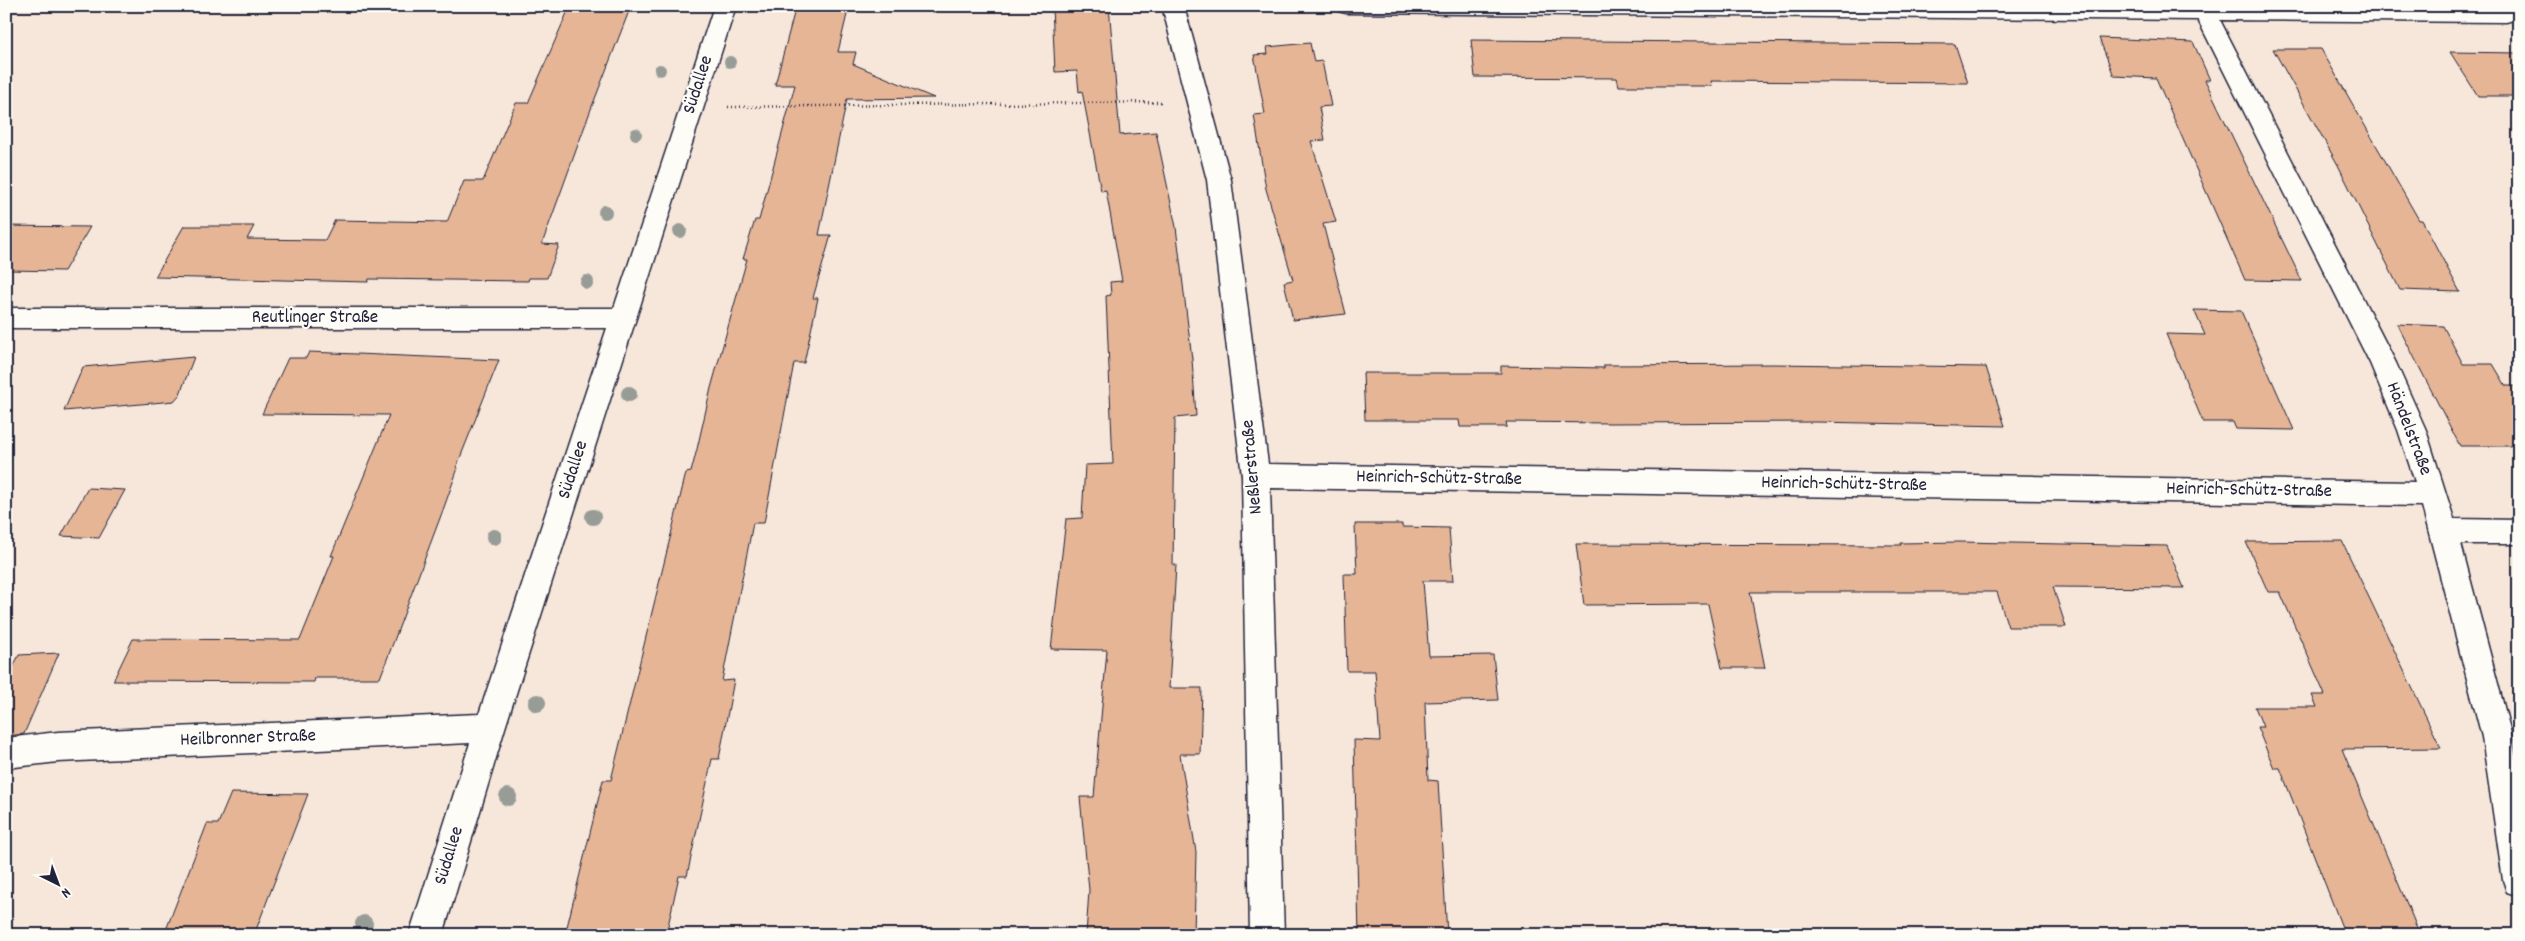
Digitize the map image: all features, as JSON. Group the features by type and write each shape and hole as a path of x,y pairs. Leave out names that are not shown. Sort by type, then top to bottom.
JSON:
{"street":[{"name":"Südallee","path":"426,935 490,728 725,6"},
{"name":"Neßlerstraße","path":"1173,6 1219,180 1256,476 1266,935"},
{"path":"1346,6 2204,11 2506,15"},
{"name":"Händelstraße","path":"2204,11 2383,363 2412,430 2444,531 2497,737 2519,880"},
{"name":"Reutlinger Straße","path":"6,318 624,318"},
{"name":"Heinrich-Schütz-Straße","path":"1256,476 2432,494"},
{"path":"2444,531 2519,532"},
{"name":"Heilbronner Straße","path":"6,753 58,747 490,728"}],"path":[{"path":"692,107 1148,103 1198,99"}],"building":[{"path":"570,6 631,6 542,244 559,245 547,278 529,278 528,281 369,279 368,282 155,277 184,226 254,226 247,239 325,240 335,220 447,222 464,181 483,181 516,103 528,103"},
{"path":"796,6 849,6 838,52 856,52 853,64 934,98 847,99 819,235 831,235 813,298 818,298 804,363 794,363 764,523 753,523 722,681 734,680 719,759 712,759 687,876 679,876 666,935 565,935 603,780 611,780 686,473 691,472 711,388 747,259 743,259 755,220 759,220 795,85 775,85"},
{"path":"1052,6 1109,6 1120,135 1156,132 1176,227 1192,359 1196,416 1175,418 1173,565 1176,565 1169,688 1202,688 1200,754 1180,754 1196,852 1194,935 1086,935 1089,890 1080,797 1094,797 1107,650 1051,649 1066,519 1082,518 1085,465 1113,464 1106,296 1111,295 1110,282 1122,281 1106,190 1101,191 1082,91 1079,92 1077,71 1055,72"},
{"path":"2099,38 2193,42 2210,80 2205,80 2302,281 2245,280 2156,78 2114,76"},
{"path":"1471,40 1955,44 1968,83 1711,81 1712,86 1619,86 1617,78 1475,77"},
{"path":"1310,43 1314,62 1322,61 1331,106 1319,107 1325,140 1311,141 1336,222 1323,224 1346,314 1293,320 1284,282 1293,280 1266,189 1254,115 1265,114 1254,55 1268,54 1267,47"},
{"path":"2273,49 2321,49 2419,220 2422,220 2460,292 2400,290 2338,165"},
{"path":"2450,52 2519,53 2519,96 2478,96"},
{"path":"6,226 90,227 64,271 6,270"},
{"path":"2194,310 2241,311 2294,430 2236,429 2233,422 2203,422 2166,334 2205,335"},
{"path":"2397,324 2443,326 2463,364 2493,364 2506,386 2519,386 2519,446 2460,446"},
{"path":"309,352 499,360 456,468 458,468 443,510 380,678 315,678 314,682 113,681 133,639 300,640 334,556 331,556 389,415 262,414 288,358 306,358"},
{"path":"194,357 180,394 174,401 64,411 83,367"},
{"path":"1774,364 1986,367 2005,426 1817,422 1506,422 1507,427 1460,427 1459,420 1365,420 1363,373 1501,373 1501,366 1604,368 1604,365"},
{"path":"88,488 125,490 99,538 61,536"},
{"path":"1355,524 1402,524 1402,527 1449,528 1453,581 1423,581 1429,656 1493,655 1498,700 1425,702 1428,780 1438,781 1447,935 1359,935 1354,740 1380,741 1375,671 1347,671 1344,574 1357,574"},
{"path":"2342,541 2441,748 2342,749 2420,935 2345,935 2280,768 2274,768 2257,727 2263,727 2255,707 2317,707 2312,695 2325,695 2280,592 2268,592 2246,542"},
{"path":"1960,542 2167,546 2184,588 2053,587 2066,627 2008,627 1997,592 1750,592 1765,668 1722,668 1708,604 1584,605 1576,544 1901,545 1900,543"},
{"path":"59,653 24,734 6,736 6,670 12,669 19,655"},
{"path":"231,793 308,794 254,935 164,935 207,824 218,824"}]}
